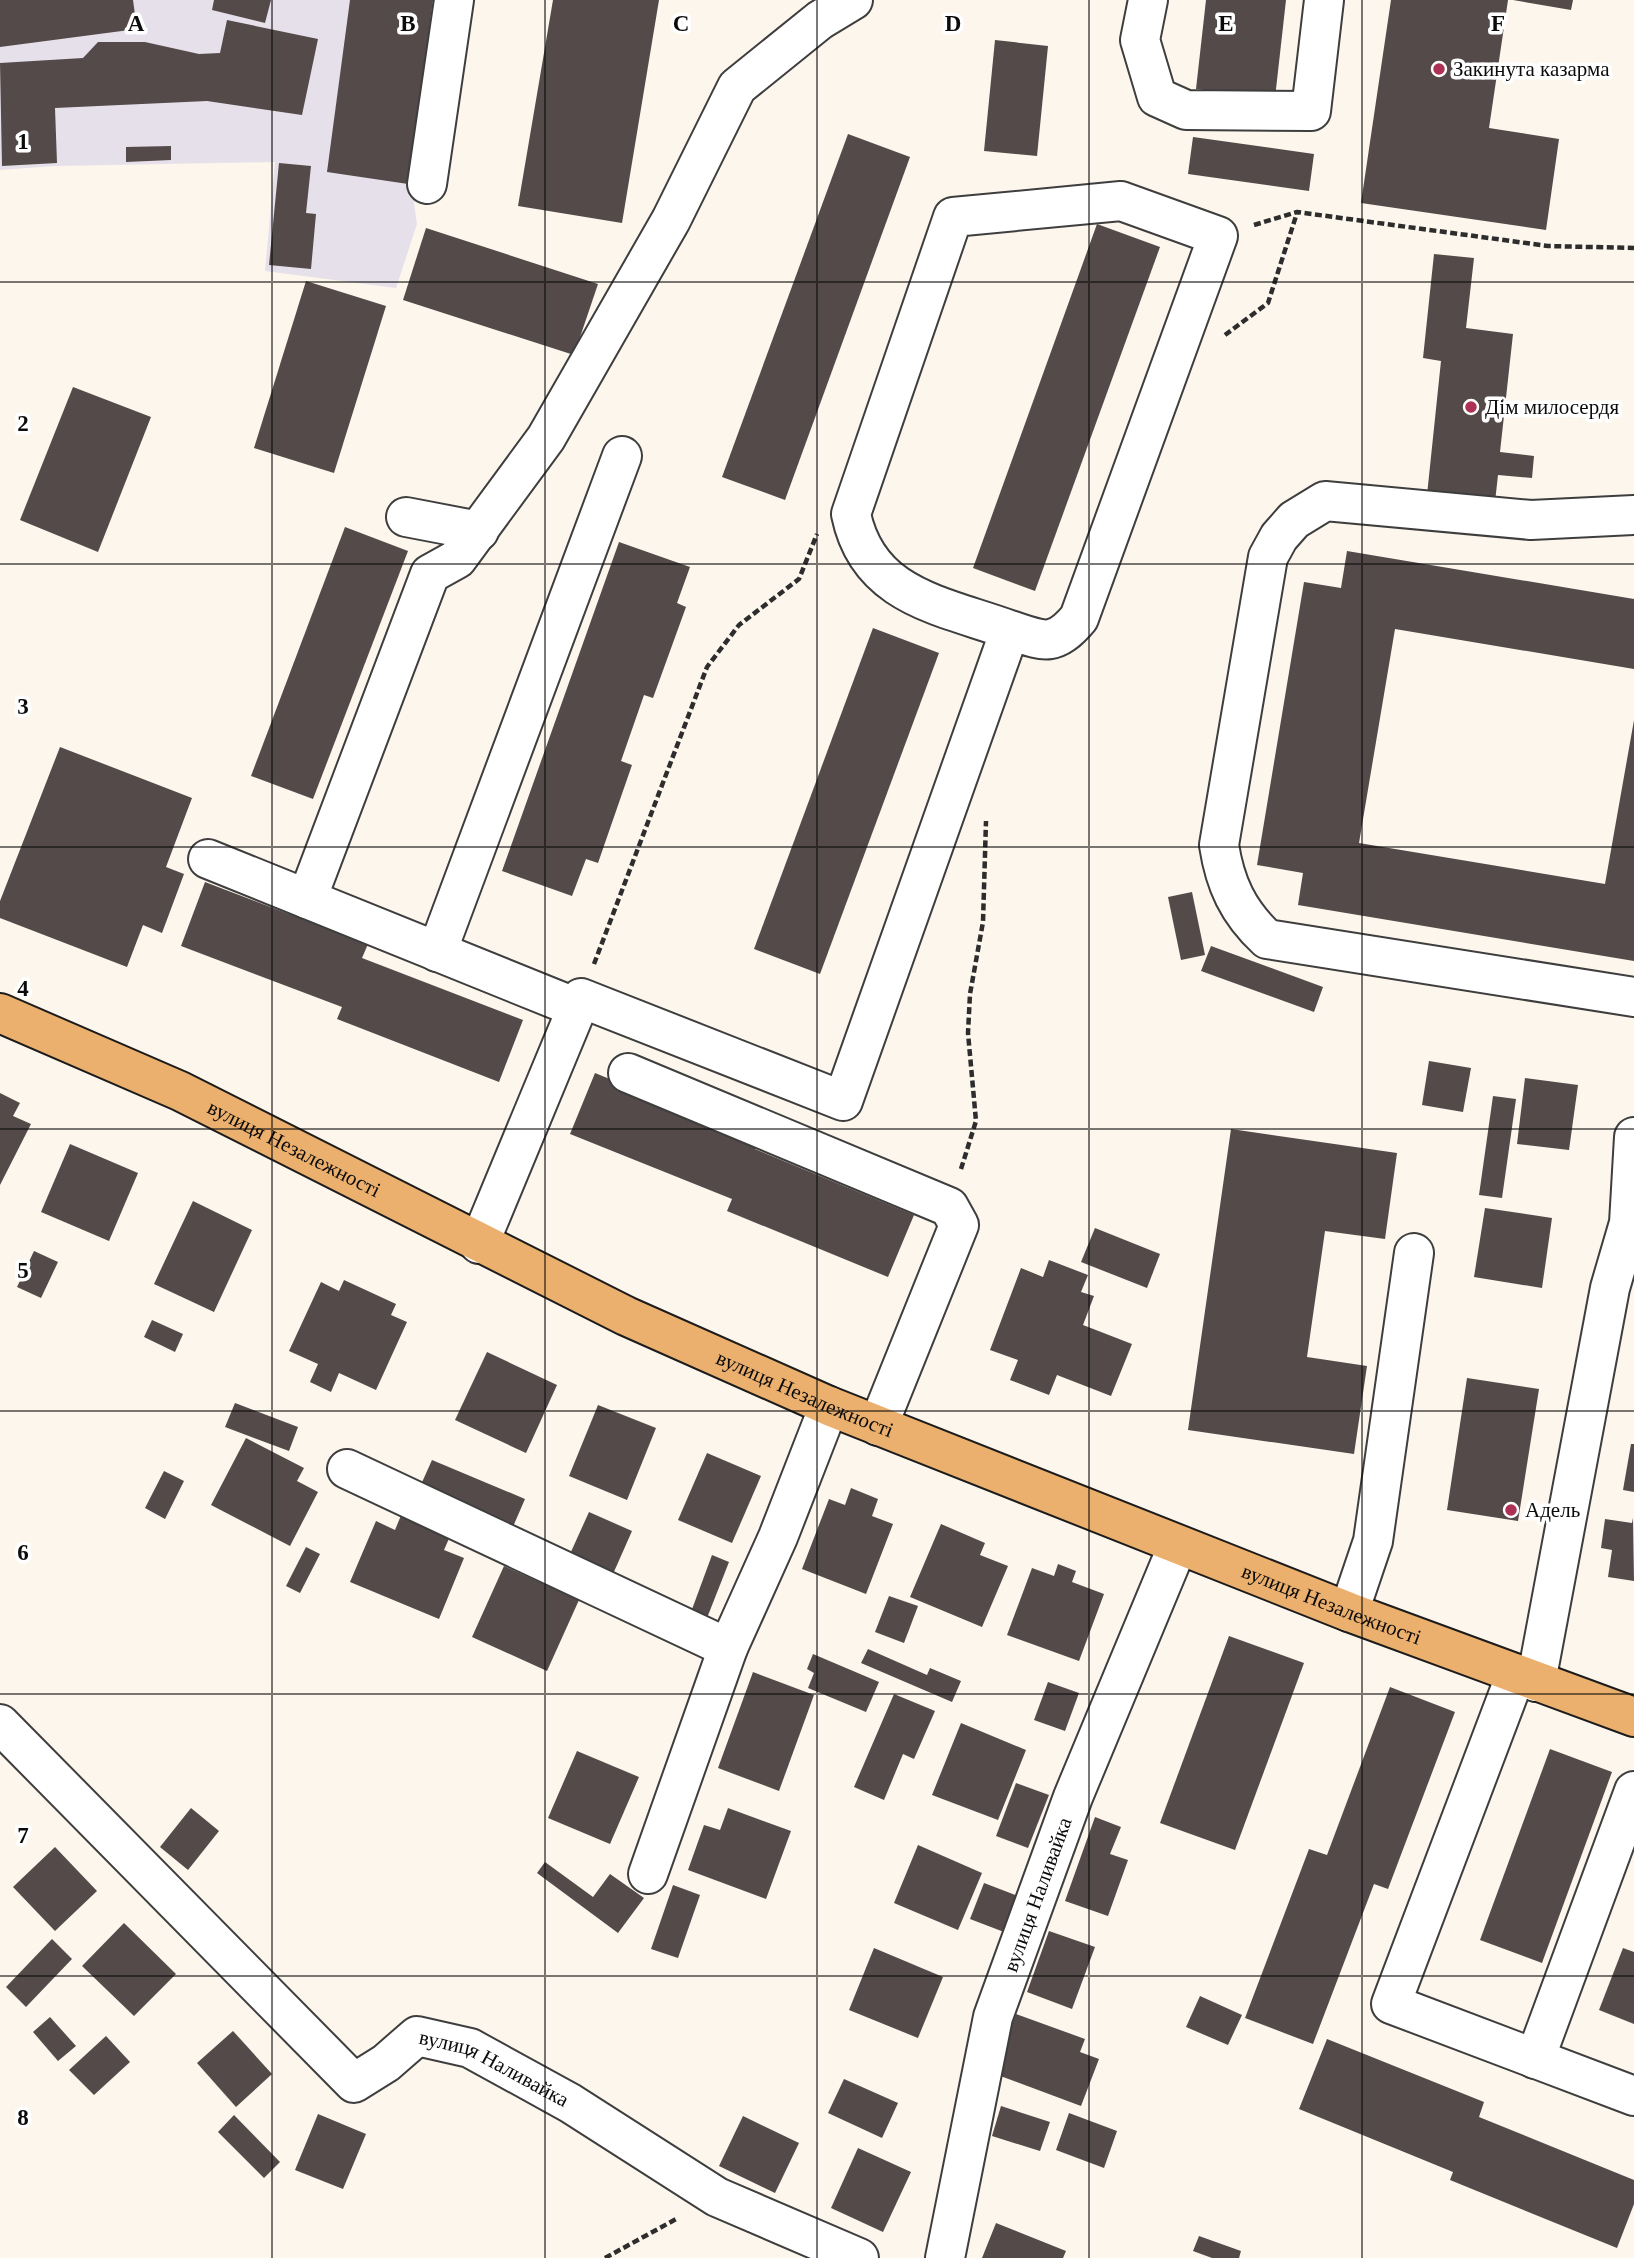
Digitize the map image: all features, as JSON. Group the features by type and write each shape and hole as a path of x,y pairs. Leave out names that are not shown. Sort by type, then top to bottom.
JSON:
{"main road":[{"name":"вулиця Незалежності","path":"0,1013 180,1091 626,1316 829,1406 1349,1612 1634,1717"}],"street":[{"path":"427,184 454,0"},
{"path":"307,899 430,574 457,559 553,426 671,220 737,87 820,20 853,0"},
{"path":"1148,0 1140,40 1157,97 1186,110 1311,111 1324,0"},
{"path":"1121,201 1218,236 1079,618 1058,637 1046,642 894,585 868,560 860,546 851,514 953,216 1121,201"},
{"path":"437,952 622,456"},
{"path":"1634,514 1531,520 1325,501 1294,520 1279,537 1268,556 1219,845 1223,872 1232,896 1241,913 1267,939 1634,997"},
{"path":"405,517 479,531"},
{"path":"208,859 437,952 843,1101 1010,630"},
{"path":"479,1244 579,1003"},
{"path":"628,1073 949,1207 959,1225 878,1426"},
{"path":"1634,1138 1629,1223 1609,1288 1526,1678 1391,2004 1634,2096"},
{"path":"1349,1612 1373,1541 1414,1253"},
{"path":"648,1874 729,1648 778,1537 829,1406"},
{"path":"347,1469 729,1648"},
{"name":"вулиця Наливайка","path":"945,2258 993,2017 1073,1797 1178,1545"},
{"name":"вулиця Наливайка","path":"0,1724 354,2083 386,2063 417,2036 470,2048 570,2103 717,2197 859,2258"},
{"path":"1535,2059 1634,1791"}],"path":[{"path":"1223,336 1268,303 1297,212"},
{"path":"1218,236 1297,212 1548,246 1634,248"},
{"path":"579,1003 707,667 739,625 799,579 816,535 851,514"},
{"path":"949,1207 976,1121 968,1033 970,994 983,922 986,809"},
{"path":"605,2258 717,2197"}],"shaded area":[{"path":"0,0 446,0 414,203 417,224 396,288 265,271 275,162 56,166 0,170"}],"building":[{"path":"0,0 133,0 137,29 0,47"},
{"path":"214,0 271,0 265,23 212,10"},
{"path":"350,0 433,0 408,184 327,172"},
{"path":"553,0 659,0 622,223 518,206"},
{"path":"1206,0 1286,0 1275,98 1196,89"},
{"name":"Закинута казарма","path":"1391,0 1508,0 1489,128 1559,139 1546,230 1361,203"},
{"path":"1513,0 1573,0 1571,10"},
{"path":"227,20 318,39 302,115 207,101 55,108 57,163 2,166 0,63 83,58 98,42 145,42 199,54 220,53"},
{"path":"995,40 1048,46 1037,156 984,151"},
{"path":"848,134 910,157 785,500 722,477"},
{"path":"1193,137 1314,154 1309,191 1188,174"},
{"path":"171,146 171,160 126,162 126,147"},
{"path":"279,163 311,166 306,213 316,214 311,269 269,265"},
{"path":"1097,224 1160,247 1035,591 973,568"},
{"path":"426,228 598,284 574,355 403,300"},
{"name":"Дім милосердя","path":"1434,254 1474,258 1466,328 1513,334 1500,452 1534,456 1532,478 1498,475 1495,502 1427,495 1441,361 1423,358"},
{"path":"306,281 386,306 334,473 254,448"},
{"path":"73,387 151,417 98,552 20,520"},
{"path":"345,527 408,551 313,799 251,776"},
{"path":"619,542 690,567 677,603 686,607 653,698 644,695 621,761 632,765 598,863 586,859 572,896 502,871"},
{"path":"1347,551 1634,599 1634,669 1395,629 1359,843 1605,884 1634,720 1634,961 1298,905 1303,873 1257,865 1304,582 1341,588"},
{"path":"873,628 939,653 820,974 754,949"},
{"path":"60,747 192,798 166,867 184,874 162,933 143,925 127,967 0,918 0,901"},
{"path":"205,882 368,944 362,958 523,1020 499,1082 337,1019 342,1007 181,946"},
{"path":"1192,892 1205,955 1181,960 1168,897"},
{"path":"1211,946 1323,987 1314,1012 1201,971"},
{"path":"1429,1061 1471,1068 1463,1112 1422,1105"},
{"path":"595,1073 759,1140 755,1149 914,1215 888,1277 727,1211 732,1199 570,1134"},
{"path":"1525,1078 1578,1085 1569,1150 1517,1144"},
{"path":"0,1093 20,1103 13,1116 31,1124 0,1185"},
{"path":"1493,1096 1516,1099 1502,1198 1479,1195"},
{"path":"1231,1129 1397,1153 1385,1239 1325,1231 1307,1357 1367,1366 1354,1454 1188,1430"},
{"path":"70,1144 138,1173 109,1241 41,1212"},
{"path":"193,1201 252,1230 214,1312 154,1284"},
{"path":"1485,1208 1552,1218 1542,1288 1474,1277"},
{"path":"1095,1228 1160,1254 1147,1288 1081,1262"},
{"path":"34,1251 58,1262 41,1298 17,1287"},
{"path":"1049,1260 1088,1275 1081,1292 1094,1296 1083,1325 1132,1344 1111,1396 1057,1375 1049,1395 1010,1380 1018,1360 990,1350 1021,1268 1043,1277"},
{"path":"344,1280 396,1304 391,1315 407,1322 376,1390 339,1373 331,1392 310,1382 318,1364 289,1351 321,1282 339,1291"},
{"path":"152,1320 183,1334 175,1352 144,1337"},
{"path":"487,1352 557,1385 526,1453 455,1420"},
{"path":"1467,1378 1539,1389 1518,1521 1447,1510"},
{"path":"235,1403 298,1427 289,1451 225,1427"},
{"path":"598,1405 656,1428 627,1500 569,1476"},
{"path":"246,1438 304,1468 297,1481 318,1492 290,1546 211,1505"},
{"path":"1631,1444 1634,1444 1634,1492 1623,1490"},
{"path":"707,1453 761,1476 732,1543 678,1520"},
{"path":"432,1460 525,1499 512,1529 419,1489"},
{"path":"164,1471 184,1481 165,1519 145,1508"},
{"path":"851,1488 878,1499 872,1516 893,1524 866,1594 802,1569 829,1499 845,1505"},
{"path":"589,1512 632,1531 613,1574 570,1554"},
{"path":"402,1513 451,1534 444,1550 464,1558 439,1619 350,1582 376,1521 395,1530"},
{"path":"1633,1518 1634,1581 1608,1577 1612,1550 1601,1548 1605,1519 1632,1523"},
{"path":"941,1524 985,1543 980,1555 1008,1566 982,1627 910,1597"},
{"path":"306,1547 320,1554 300,1593 286,1586"},
{"path":"712,1555 729,1562 707,1618 691,1612"},
{"path":"1058,1564 1076,1571 1072,1582 1104,1594 1079,1661 1007,1635 1032,1568 1054,1576"},
{"path":"504,1566 579,1600 547,1671 472,1637"},
{"path":"889,1596 918,1606 904,1643 875,1632"},
{"path":"1229,1636 1304,1663 1235,1850 1160,1823"},
{"path":"868,1649 927,1675 930,1668 961,1681 952,1702 861,1663"},
{"path":"813,1654 879,1682 866,1712 808,1688 814,1673 807,1669"},
{"path":"753,1672 814,1695 779,1791 718,1768"},
{"path":"1048,1682 1079,1693 1065,1731 1034,1720"},
{"path":"1390,1687 1455,1712 1388,1889 1374,1884 1313,2044 1245,2018 1309,1849 1327,1855"},
{"path":"894,1694 935,1711 914,1759 903,1754 884,1800 854,1787"},
{"path":"961,1723 1026,1750 998,1820 932,1795"},
{"path":"1550,1749 1612,1772 1542,1963 1480,1940"},
{"path":"577,1751 639,1777 610,1844 548,1818"},
{"path":"1016,1783 1049,1795 1028,1848 996,1836"},
{"path":"191,1808 219,1831 188,1870 160,1847"},
{"path":"728,1808 791,1831 766,1899 688,1870 704,1825 720,1830"},
{"path":"1095,1817 1121,1827 1110,1854 1128,1860 1108,1916 1065,1901"},
{"path":"918,1845 982,1873 958,1930 894,1903"},
{"path":"55,1847 97,1891 55,1931 13,1887"},
{"path":"545,1862 593,1897 610,1874 644,1898 618,1933 537,1873"},
{"path":"984,1883 1018,1896 1004,1932 970,1919"},
{"path":"673,1885 700,1895 678,1958 651,1949"},
{"path":"124,1923 176,1974 134,2016 82,1966"},
{"path":"1049,1931 1095,1947 1072,2009 1027,1992"},
{"path":"52,1939 72,1959 26,2007 6,1987"},
{"path":"874,1948 943,1977 918,2038 849,2010"},
{"path":"1623,1948 1634,1952 1634,2024 1599,2010"},
{"path":"1200,1996 1242,2015 1228,2045 1186,2027"},
{"path":"1016,2014 1085,2039 1080,2052 1099,2059 1081,2106 995,2074"},
{"path":"50,2017 76,2046 58,2061 33,2032"},
{"path":"233,2031 272,2074 236,2107 197,2063"},
{"path":"106,2036 130,2062 94,2095 69,2070"},
{"path":"1327,2039 1484,2102 1479,2117 1634,2180 1634,2204 1617,2248 1450,2180 1453,2172 1299,2109"},
{"path":"844,2079 898,2103 882,2138 828,2113"},
{"path":"1001,2106 1050,2122 1040,2151 992,2136"},
{"path":"1069,2113 1117,2131 1104,2168 1056,2150"},
{"path":"318,2114 366,2134 343,2189 295,2170"},
{"path":"234,2115 280,2162 264,2178 218,2132"},
{"path":"743,2116 799,2143 775,2193 719,2166"},
{"path":"858,2148 911,2172 883,2232 831,2208"},
{"path":"996,2223 1066,2251 1063,2258 982,2258"},
{"path":"1199,2236 1241,2251 1239,2258 1212,2258 1193,2251"}],"place":[{"name":"Закинута казарма","path":"1439,69"},
{"name":"Дім милосердя","path":"1471,407"},
{"name":"Адель","path":"1511,1510"}]}
